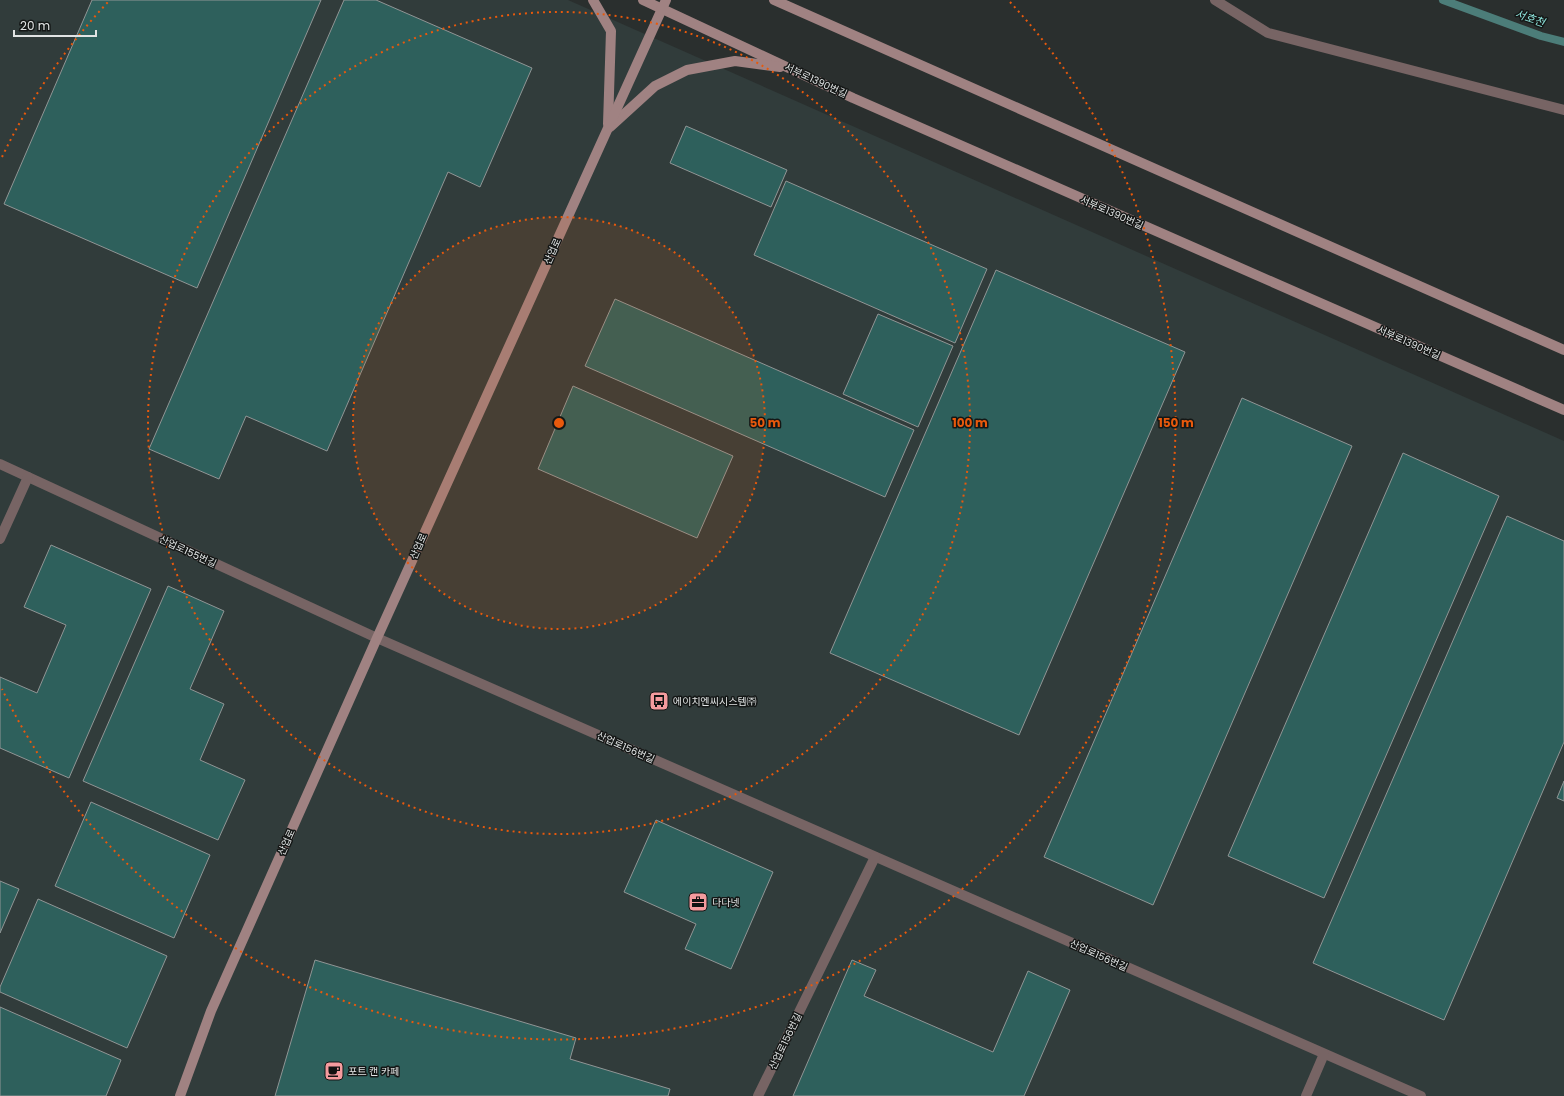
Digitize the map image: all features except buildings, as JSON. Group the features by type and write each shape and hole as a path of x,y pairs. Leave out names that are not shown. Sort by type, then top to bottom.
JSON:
{"street":[{"path":"593,0 612,31 607,130"},
{"name":"서부로1390번길","path":"643,0 664,4 790,68 860,101 1564,410"},
{"path":"774,0 1564,350"},
{"path":"1216,0 1268,33 1564,110"},
{"name":"산업로","path":"180,1096 211,1012 377,638 664,4"},
{"path":"607,130 655,86 687,70 735,61 790,68"},
{"name":"산업로155번길","path":"0,464 377,638"},
{"path":"0,539 28,477"},
{"name":"산업로156번길","path":"377,638 1421,1096"},
{"name":"산업로156번길","path":"758,1096 875,857"},
{"path":"1306,1096 1324,1054"}],"shaded area":[{"path":"0,0 568,0 1564,441 1564,1096 0,1096"}],"waterway":[{"name":"서호천","path":"1443,0 1541,36 1564,42"}],"place":[{"name":"에이치엔씨시스템㈜","path":"659,701"},
{"name":"다다넷","path":"698,902"},
{"name":"포트 캔 카페","path":"334,1071"}]}
